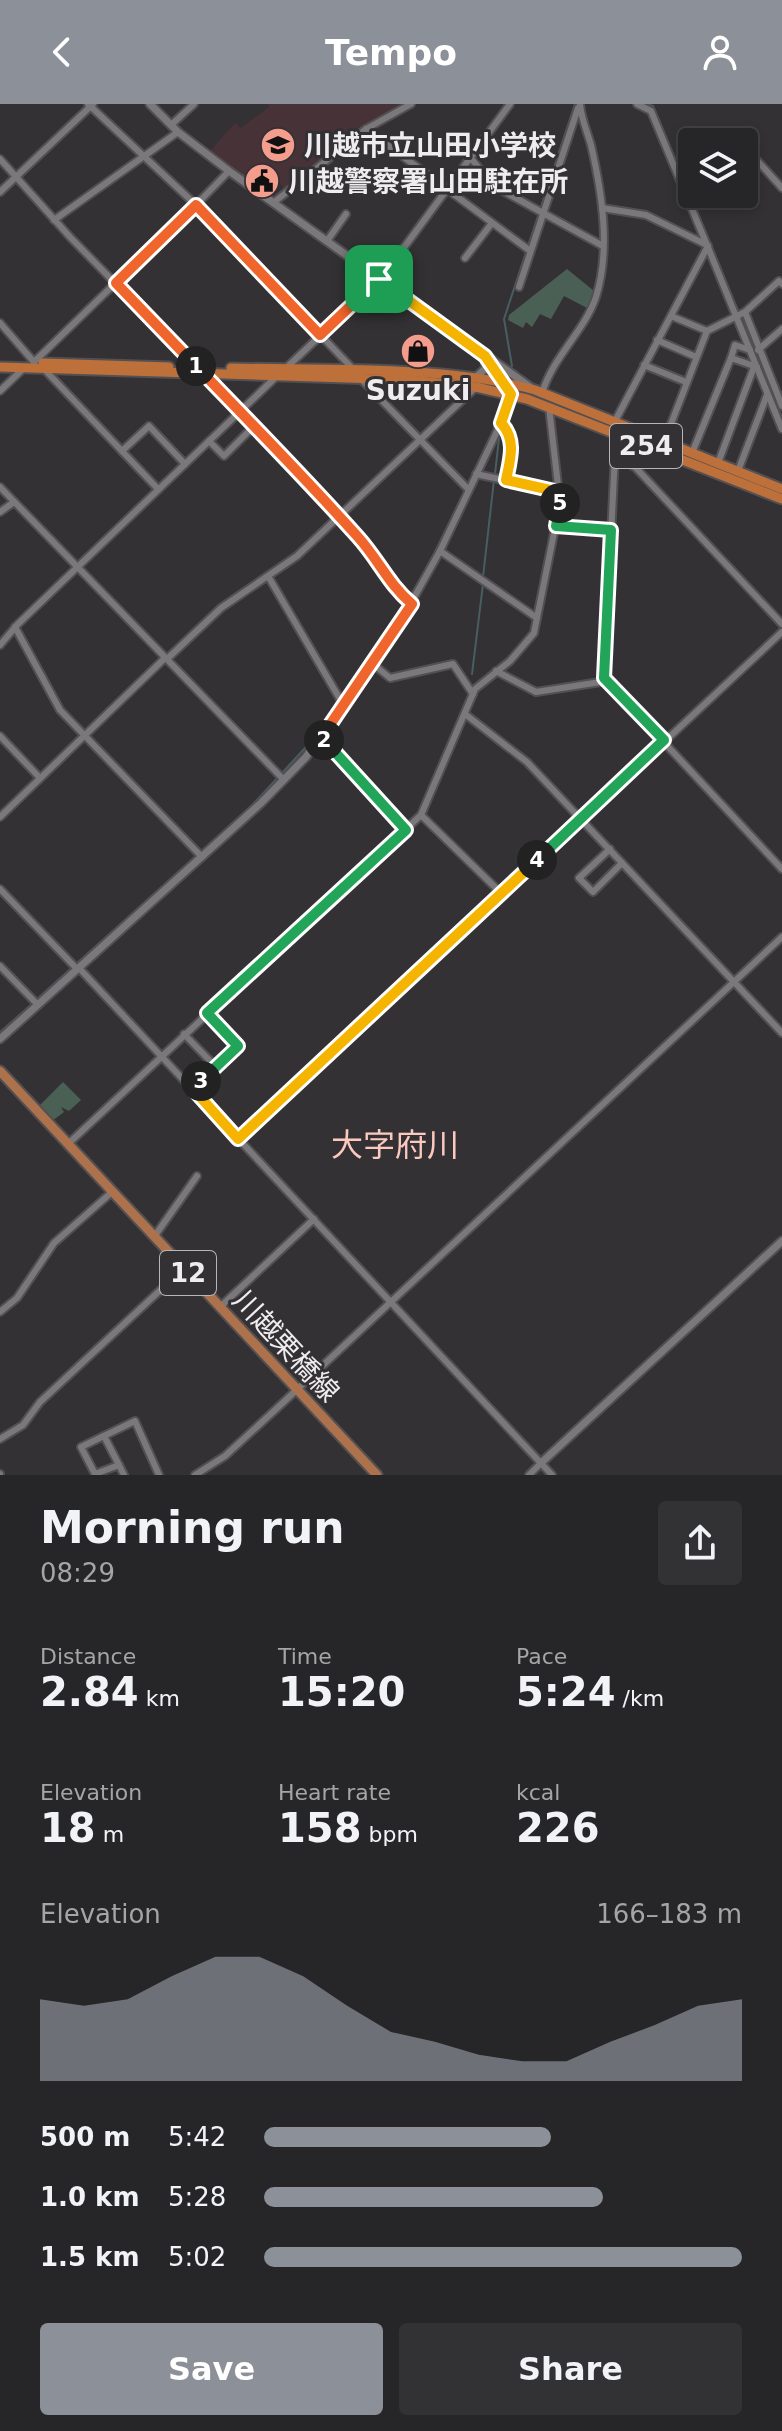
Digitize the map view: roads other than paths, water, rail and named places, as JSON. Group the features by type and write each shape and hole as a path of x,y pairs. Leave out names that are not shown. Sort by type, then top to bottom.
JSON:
{"highway":[{"name":"254","path":"0,361 201,371"},
{"name":"254","path":"0,367 358,375 503,382 538,392 782,499"},
{"name":"254","path":"475,383 664,442 782,489"}],"main road":[{"name":"川越栗橋線","path":"0,1071 372,1473"}],"street":[{"path":"150,104 178,132 229,171 538,392 595,300 603,246 599,183 580,104"},
{"path":"171,125 194,104"},
{"path":"273,203 366,129 411,104"},
{"path":"0,645 77,567 380,279 510,104"},
{"path":"519,287 580,104"},
{"path":"637,104 651,111 707,246 782,406"},
{"path":"0,192 91,105 196,205 468,489"},
{"path":"366,129 529,250"},
{"path":"54,220 178,132"},
{"path":"471,158 492,185 603,246"},
{"path":"0,159 54,220 340,516 369,549 397,592 411,603"},
{"path":"758,162 782,188"},
{"path":"0,323 34,362 229,171"},
{"path":"602,208 646,215 707,246"},
{"path":"327,241 346,214"},
{"path":"465,258 492,223"},
{"path":"707,246 644,365 615,428 604,678 782,869"},
{"path":"664,442 707,331 740,315 781,281"},
{"path":"671,316 707,331"},
{"path":"754,351 782,329"},
{"path":"657,340 696,357"},
{"path":"692,453 735,345 754,351"},
{"path":"754,351 756,367 782,429"},
{"path":"0,1039 284,780 344,706 410,610 501,423 511,394 485,356"},
{"path":"0,817 221,608 297,556 420,440 475,383 485,369 485,356"},
{"path":"731,358 756,367"},
{"path":"644,365 686,382"},
{"path":"718,463 756,367"},
{"path":"0,391 24,368"},
{"path":"44,369 158,489"},
{"path":"774,386 782,379"},
{"path":"738,471 767,395"},
{"path":"68,1144 421,815 473,694 532,638 556,526 559,492 549,407"},
{"path":"501,423 510,434 512,444 506,480"},
{"path":"122,451 149,426 185,464"},
{"path":"209,441 224,456 254,426"},
{"path":"615,456 636,468 782,624"},
{"path":"476,474 559,492"},
{"path":"0,487 284,780"},
{"path":"0,512 14,502"},
{"path":"556,526 611,530"},
{"path":"440,551 537,618"},
{"path":"268,576 344,706"},
{"path":"15,627 60,710 202,857"},
{"path":"238,1139 782,632"},
{"path":"373,664 390,678 453,664 473,694"},
{"path":"496,671 536,692 607,681"},
{"path":"465,714 527,762 782,1033"},
{"path":"0,736 40,778"},
{"path":"321,738 406,830"},
{"path":"421,815 501,893"},
{"path":"610,849 579,878 593,892 622,863"},
{"path":"0,889 193,1089 552,1475"},
{"path":"195,1475 225,1456 782,937"},
{"path":"0,966 38,1005"},
{"path":"193,1089 238,1046 207,1013"},
{"path":"184,1034 216,1067"},
{"path":"154,1237 197,1176"},
{"path":"0,1312 17,1298 54,1243 112,1192"},
{"path":"220,1307 314,1219"},
{"path":"529,1475 782,1241"},
{"path":"0,1439 23,1425 43,1399 183,1269"},
{"path":"119,1465 95,1474 81,1447 135,1421 159,1475"},
{"path":"104,1436 124,1475"}],"waterway":[{"path":"512,366 504,319 575,104"},
{"path":"647,104 653,106 782,417"},
{"path":"495,474 500,429"},
{"path":"468,484 494,432"},
{"path":"483,577 494,480"},
{"path":"428,566 466,489"},
{"path":"410,597 421,579"},
{"path":"472,674 483,584"},
{"path":"371,658 406,602"},
{"path":"245,813 317,735"},
{"path":"37,999 240,817"},
{"path":"0,1032 32,1004"}],"place":[{"name":"川越市立山田小学校","path":"278,145"},
{"name":"川越警察署山田駐在所","path":"262,181"},
{"name":"Suzuki","path":"418,351"}],"district":[{"name":"大字府川","path":"395,1145"}]}
